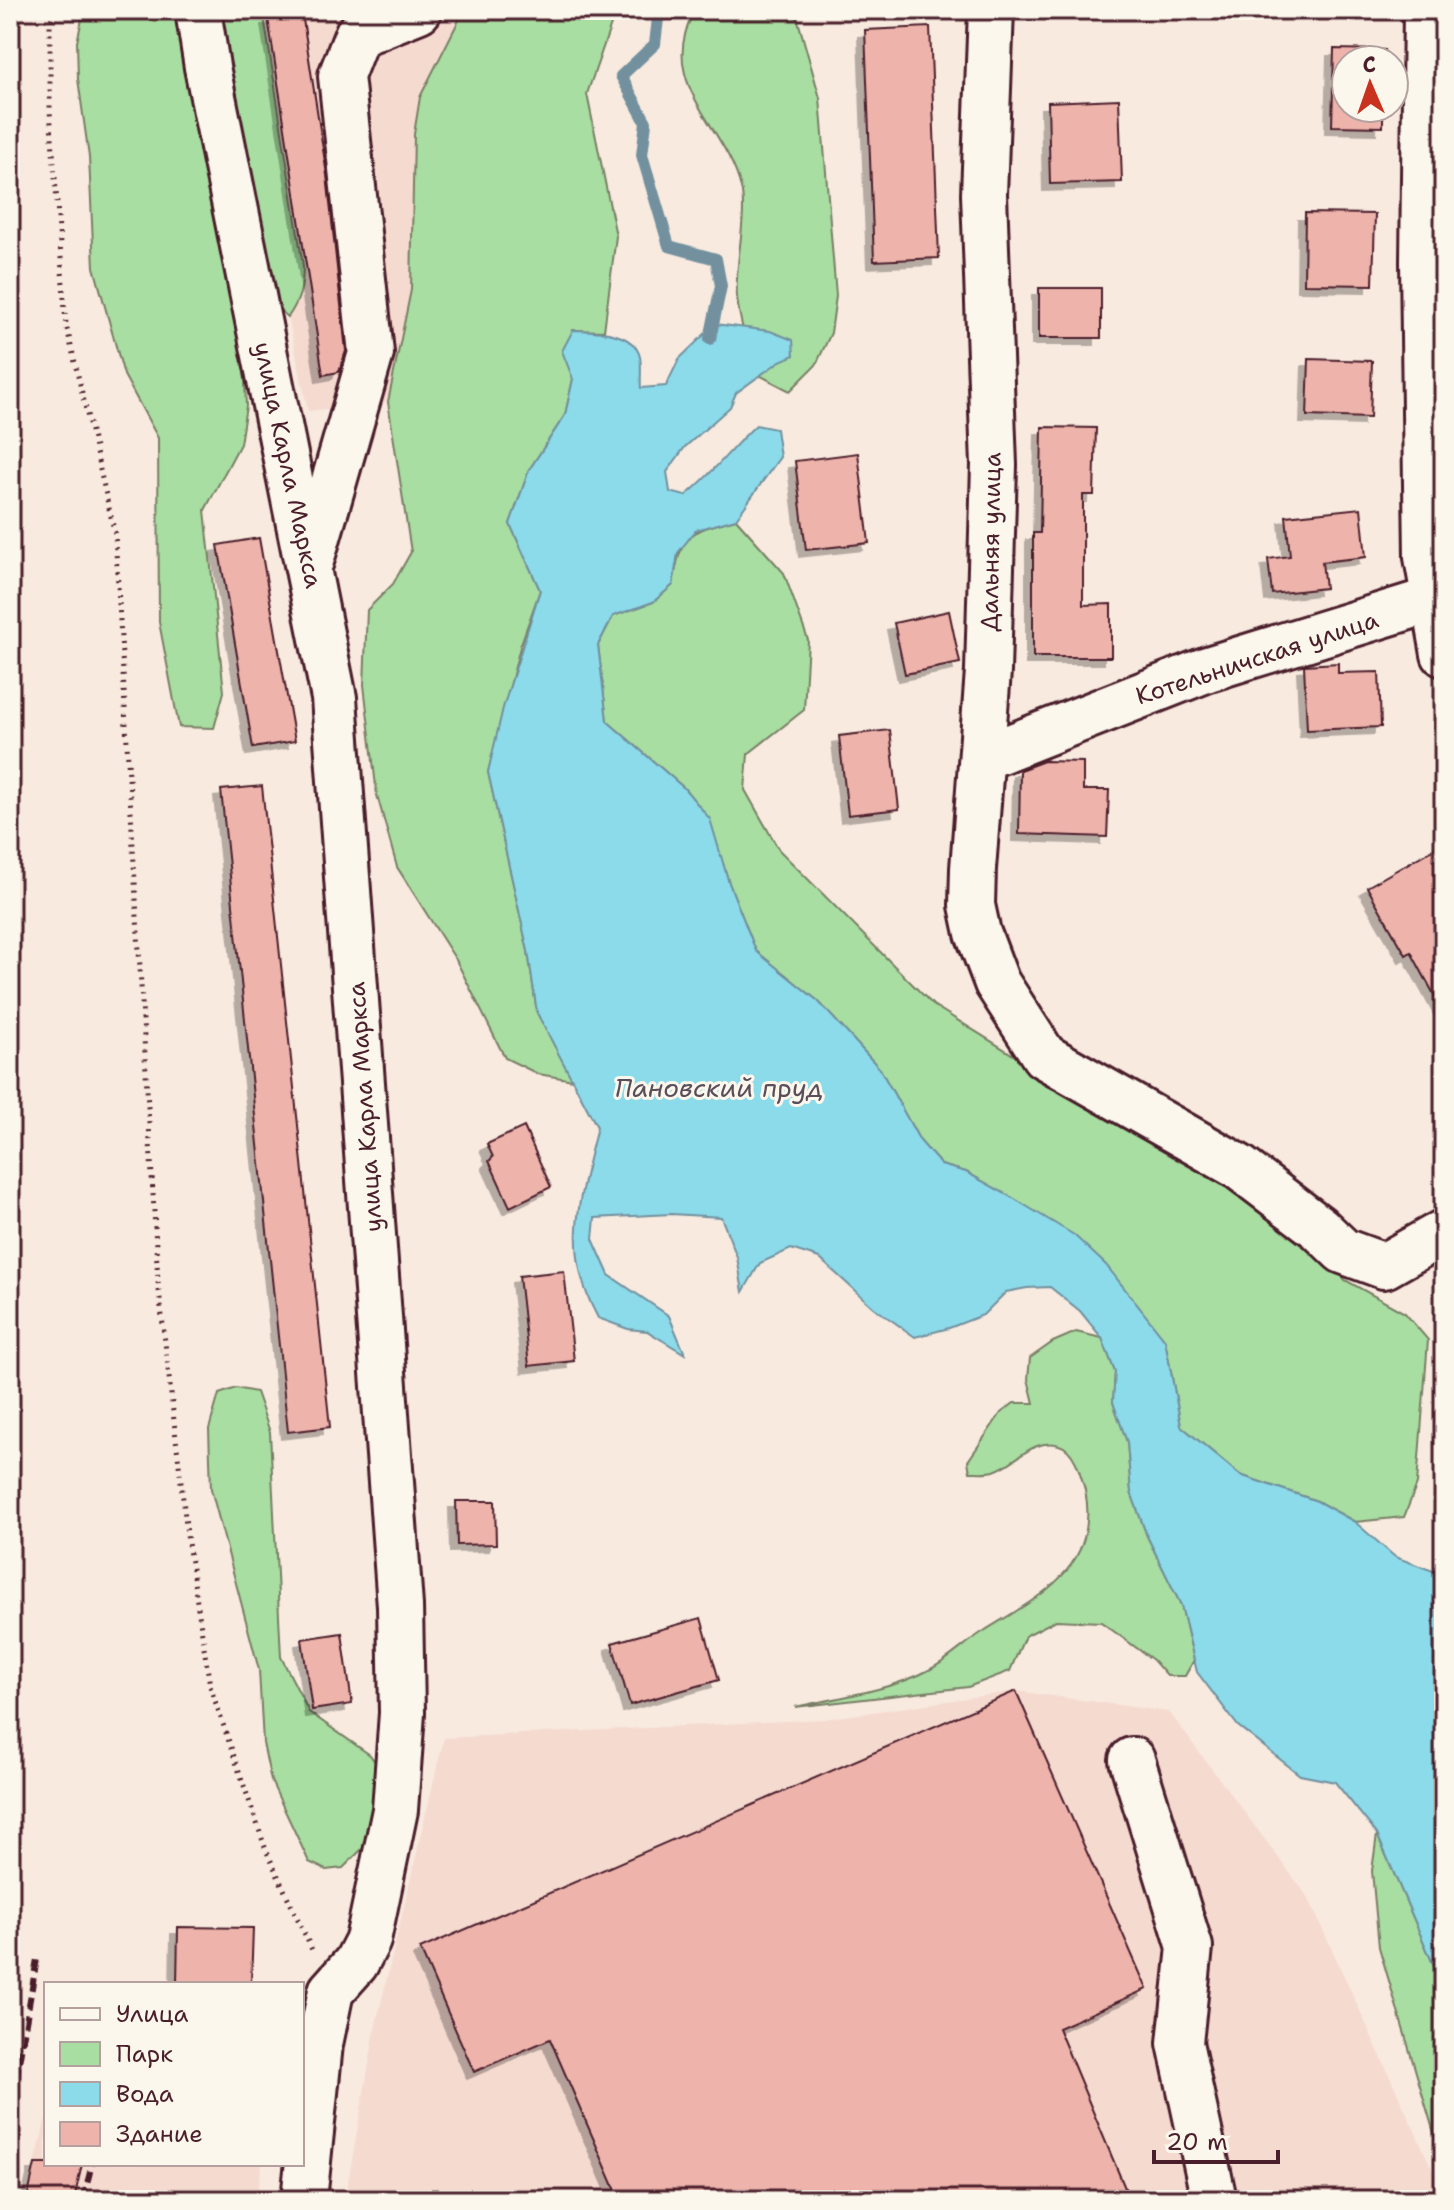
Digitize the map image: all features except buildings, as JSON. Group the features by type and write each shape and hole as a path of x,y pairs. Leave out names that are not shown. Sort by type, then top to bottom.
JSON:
{"street":[{"name":"улица Карла Маркса","path":"198,10 334,698 400,1606 402,1713 395,1810 368,1940 356,1963 331,1991 320,2044 304,2200"},
{"path":"309,567 371,353 341,76 357,35 419,10"},
{"name":"Дальняя улица","path":"991,10 984,194 994,465 988,671 972,905 997,983 1044,1056 1239,1167 1319,1228 1343,1251 1384,1266 1444,1232"},
{"path":"1426,10 1424,401 1427,557 1439,598 1444,654"},
{"name":"Котельничская улица","path":"982,758 1208,669 1439,598"},
{"path":"1132,1760 1190,1947 1180,2043 1214,2200"}],"path":[{"path":"54,10 50,24 50,111 66,324 115,534 158,1281 188,1543 210,1686 266,1850 331,1991"}],"shaded area":[{"path":"224,10 464,10 420,97 414,134 411,290 388,402 308,411"},
{"path":"1016,1691 1169,1712 1308,1897 1444,2200 345,2200 376,2024 444,1738 824,1719"},
{"path":"44,2126 44,2166 262,2166 257,2200 27,2200"}],"green space":[{"path":"84,10 174,10 227,177 243,332 246,406 240,444 205,510 224,692 214,728 179,727 159,622 158,438 124,375 94,267 89,157 78,79 77,42"},
{"path":"221,10 263,10 303,266 300,293 288,317 275,306 269,290"},
{"path":"464,10 616,10 587,94 616,236 604,331 573,330 573,379 565,415 529,470 510,524 540,590 520,647 488,772 528,951 537,1013 573,1080 538,1074 505,1058 456,960 397,867 377,795 364,685 367,610 393,584 411,552 388,402 411,290 414,134 420,97"},
{"path":"695,10 795,10 820,98 836,296 831,333 816,365 790,391 753,369 744,333 737,285 743,212 741,188 733,165 687,81 683,59 685,36"},
{"path":"736,519 784,573 808,640 804,710 748,754 745,790 779,850 933,1005 1089,1102 1304,1226 1345,1280 1405,1313 1428,1340 1417,1484 1404,1517 1355,1522 1317,1501 1240,1475 1181,1426 1165,1340 1037,1213 966,1172 941,1165 920,1141 880,1069 818,1001 756,951 729,883 709,819 684,788 607,721 598,645 613,616 653,602 673,585 679,555 689,537 707,527"},
{"path":"1076,1332 1102,1338 1115,1372 1113,1402 1127,1442 1131,1492 1147,1536 1181,1605 1194,1660 1185,1676 1167,1676 1153,1660 1101,1622 1056,1620 1025,1636 1010,1671 968,1687 795,1707 881,1688 929,1670 1044,1592 1074,1560 1084,1540 1087,1517 1085,1490 1076,1464 1065,1448 1041,1445 1002,1468 988,1472 970,1472 968,1461 1001,1413 1014,1403 1034,1403 1028,1379 1030,1358 1053,1342"},
{"path":"236,1388 256,1392 270,1432 281,1657 309,1712 370,1755 381,1770 369,1842 343,1868 326,1870 309,1862 271,1781 263,1743 259,1670 211,1489 209,1429 219,1394"},
{"path":"1377,1834 1444,1989 1444,2167 1379,1947 1372,1871"}],"water":[{"name":"Пановский пруд","path":"715,324 770,331 793,340 794,355 780,361 736,393 730,407 685,447 667,472 670,492 685,496 756,425 776,429 780,457 736,519 696,530 678,553 673,585 653,602 613,616 598,645 607,721 684,788 710,819 729,883 756,951 818,1001 880,1069 920,1141 941,1165 966,1172 1013,1198 1074,1235 1106,1265 1165,1340 1181,1426 1240,1475 1317,1501 1355,1522 1395,1557 1444,1575 1444,1989 1377,1834 1335,1782 1300,1775 1238,1726 1197,1672 1181,1605 1147,1536 1131,1492 1127,1442 1113,1402 1115,1372 1102,1338 1080,1311 1050,1287 1027,1288 1006,1292 983,1315 915,1337 873,1307 819,1258 791,1249 760,1263 743,1292 737,1257 721,1217 671,1214 595,1218 593,1239 609,1275 669,1316 685,1354 647,1331 628,1329 598,1318 587,1293 580,1270 577,1224 597,1127 537,1013 528,951 488,772 503,708 540,590 510,524 529,470 565,415 573,379 562,351 573,330 612,334 630,342 640,357 641,388 666,386 679,359"}],"waterway":[{"path":"659,10 655,44 621,76 646,122 642,155 669,246 716,259 721,286 710,339"}],"railway":[{"path":"10,2114 37,1959"},
{"path":"83,2200 92,2166"}]}
